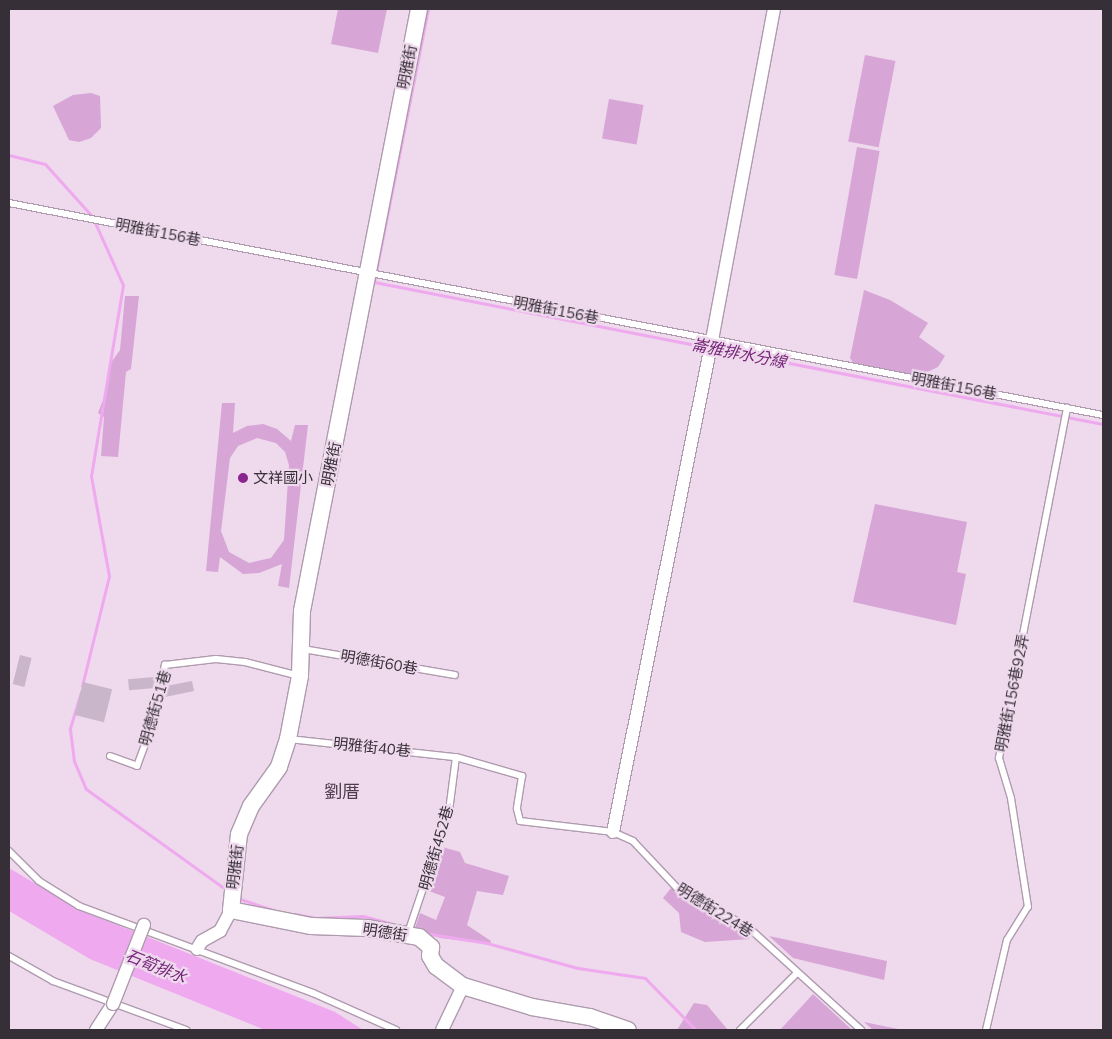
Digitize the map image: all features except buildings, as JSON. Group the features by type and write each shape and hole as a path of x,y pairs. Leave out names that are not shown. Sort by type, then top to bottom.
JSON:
{"street":[{"name":"明雅街","path":"231,910 239,834 252,806 279,767 288,739 303,649 302,611 419,9"},
{"path":"613,832 712,340 774,9"},
{"path":"197,949 202,941 220,931 231,910"},
{"name":"明德街","path":"231,910 311,926 367,928 407,937 419,937 431,947 430,956 436,966 463,986 532,1007 590,1017 628,1030"},
{"path":"96,1030 113,1004 144,925"},
{"path":"442,1030 463,986"}],"lane":[{"name":"明雅街156巷","path":"9,203 1103,415"},
{"name":"明雅街156巷92弄","path":"986,1030 1007,940 1028,907 1011,798 999,758 1067,408"},
{"name":"明德街60巷","path":"303,649 455,675"},
{"name":"明德街51巷","path":"110,756 137,766 153,723 154,703 159,695 165,665 216,659 245,662 300,676"},
{"name":"明雅街40巷","path":"288,739 456,757"},
{"name":"明德街224巷","path":"456,757 522,776 517,809 520,821 613,832 633,841 679,890 748,927 796,974 861,1030"},
{"name":"明德街452巷","path":"407,937 449,811 456,757"},
{"path":"9,851 39,882 66,900 347,1007 396,1030"},
{"path":"9,956 36,972 113,1004 186,1030"},
{"path":"740,1030 796,974"}],"shaded area":[{"path":"338,9 387,9 378,53 331,44"},
{"path":"865,55 895,61 879,147 848,141"},
{"path":"91,93 100,96 101,128 91,138 79,142 69,140 53,106 73,95"},
{"path":"609,99 643,105 637,144 602,138"},
{"path":"857,147 880,151 857,279 834,275"},
{"path":"864,290 890,300 928,323 919,337 945,356 938,367 919,376 854,364 850,358"},
{"path":"125,296 139,296 131,369 126,372 118,457 101,456 104,417 98,413 105,395 110,364 120,350"},
{"path":"222,403 235,403 233,433 247,426 263,424 277,429 291,441 295,425 308,425 289,588 278,586 282,564 259,573 243,574 220,557 218,572 206,571","holes":["257,438 276,443 285,452 289,465 284,540 271,558 249,563 229,552 221,531 230,458 238,446"]},
{"path":"875,504 967,522 957,572 966,574 956,625 853,602"},
{"path":"442,847 460,852 465,863 509,876 503,895 477,891 467,925 491,941 490,944 440,938 415,928 420,913 436,920 445,897 429,891"},
{"path":"671,888 692,905 732,922 750,939 705,942 681,932 679,913 663,898"},
{"path":"769,936 887,961 884,980 793,958"},
{"path":"813,994 852,1030 780,1030"},
{"path":"694,1003 707,1005 728,1030 677,1030"},
{"path":"864,1022 898,1029 873,1030"}],"water":[{"name":"石筍排水","path":"9,868 80,910 335,1012 363,1030 265,1030 90,959 9,911"}],"waterway":[{"name":"崙雅排水分線","path":"428,9 374,282 706,347"},
{"path":"9,155 45,164 92,216 123,285 91,476 109,576 82,686"},
{"name":"崙雅排水分線","path":"712,348 1103,424"},
{"path":"81,692 70,729 74,761 86,789 228,891"},
{"path":"237,898 276,911"},
{"path":"295,914 315,918 363,916 392,924"},
{"path":"424,933 487,943 578,968 645,978 696,1030"}],"place":[{"name":"文祥國小","path":"243,478"}],"district":[{"name":"劉厝","path":"342,792"}]}
